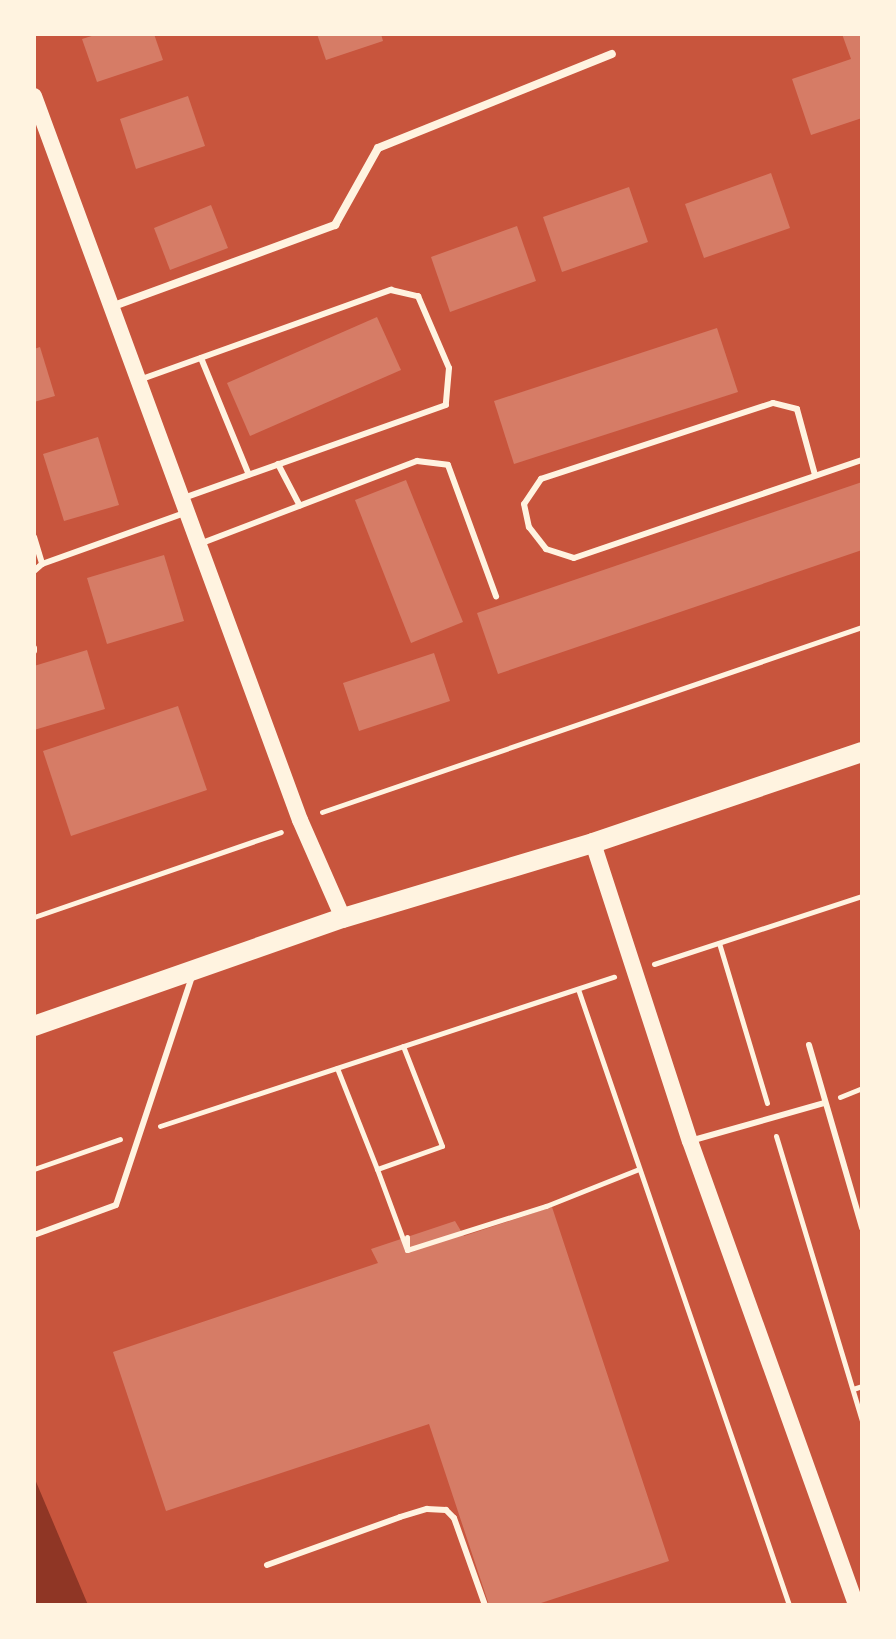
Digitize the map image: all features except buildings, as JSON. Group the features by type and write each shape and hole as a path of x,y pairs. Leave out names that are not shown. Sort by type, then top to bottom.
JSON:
{"main road":[{"path":"34,96 300,820 343,918"},
{"path":"34,1026 343,918 593,843 862,752"},
{"path":"593,843 690,1141 856,1605"}],"street":[{"path":"111,307 335,225 378,148 612,54"}],"lane":[{"path":"34,571 42,564 249,475 446,405 449,368 418,296 391,290 139,380"},
{"path":"201,358 249,475"},
{"path":"815,475 797,409 773,403 541,479 524,504 529,527 546,549 574,558 862,460"},
{"path":"199,545 417,461 448,465 496,596"},
{"path":"278,464 300,506"},
{"path":"34,537 42,564"},
{"path":"34,1235 116,1205 194,971"},
{"path":"809,1045 862,1228"},
{"path":"690,1141 824,1103"},
{"path":"267,1565 400,1517 427,1509 446,1510 454,1518 485,1605"}],"path":[{"path":"34,917 275,836 300,820 862,627"},
{"path":"34,1169 862,896"},
{"path":"719,943 862,1420"},
{"path":"578,989 789,1605"},
{"path":"377,1169 442,1146 403,1046"},
{"path":"337,1068 407,1250"},
{"path":"407,1250 546,1206 639,1169"},
{"path":"407,1237 407,1250"},
{"path":"853,1389 862,1386"}],"shaded area":[{"path":"34,1477 88,1605 34,1605"}]}
